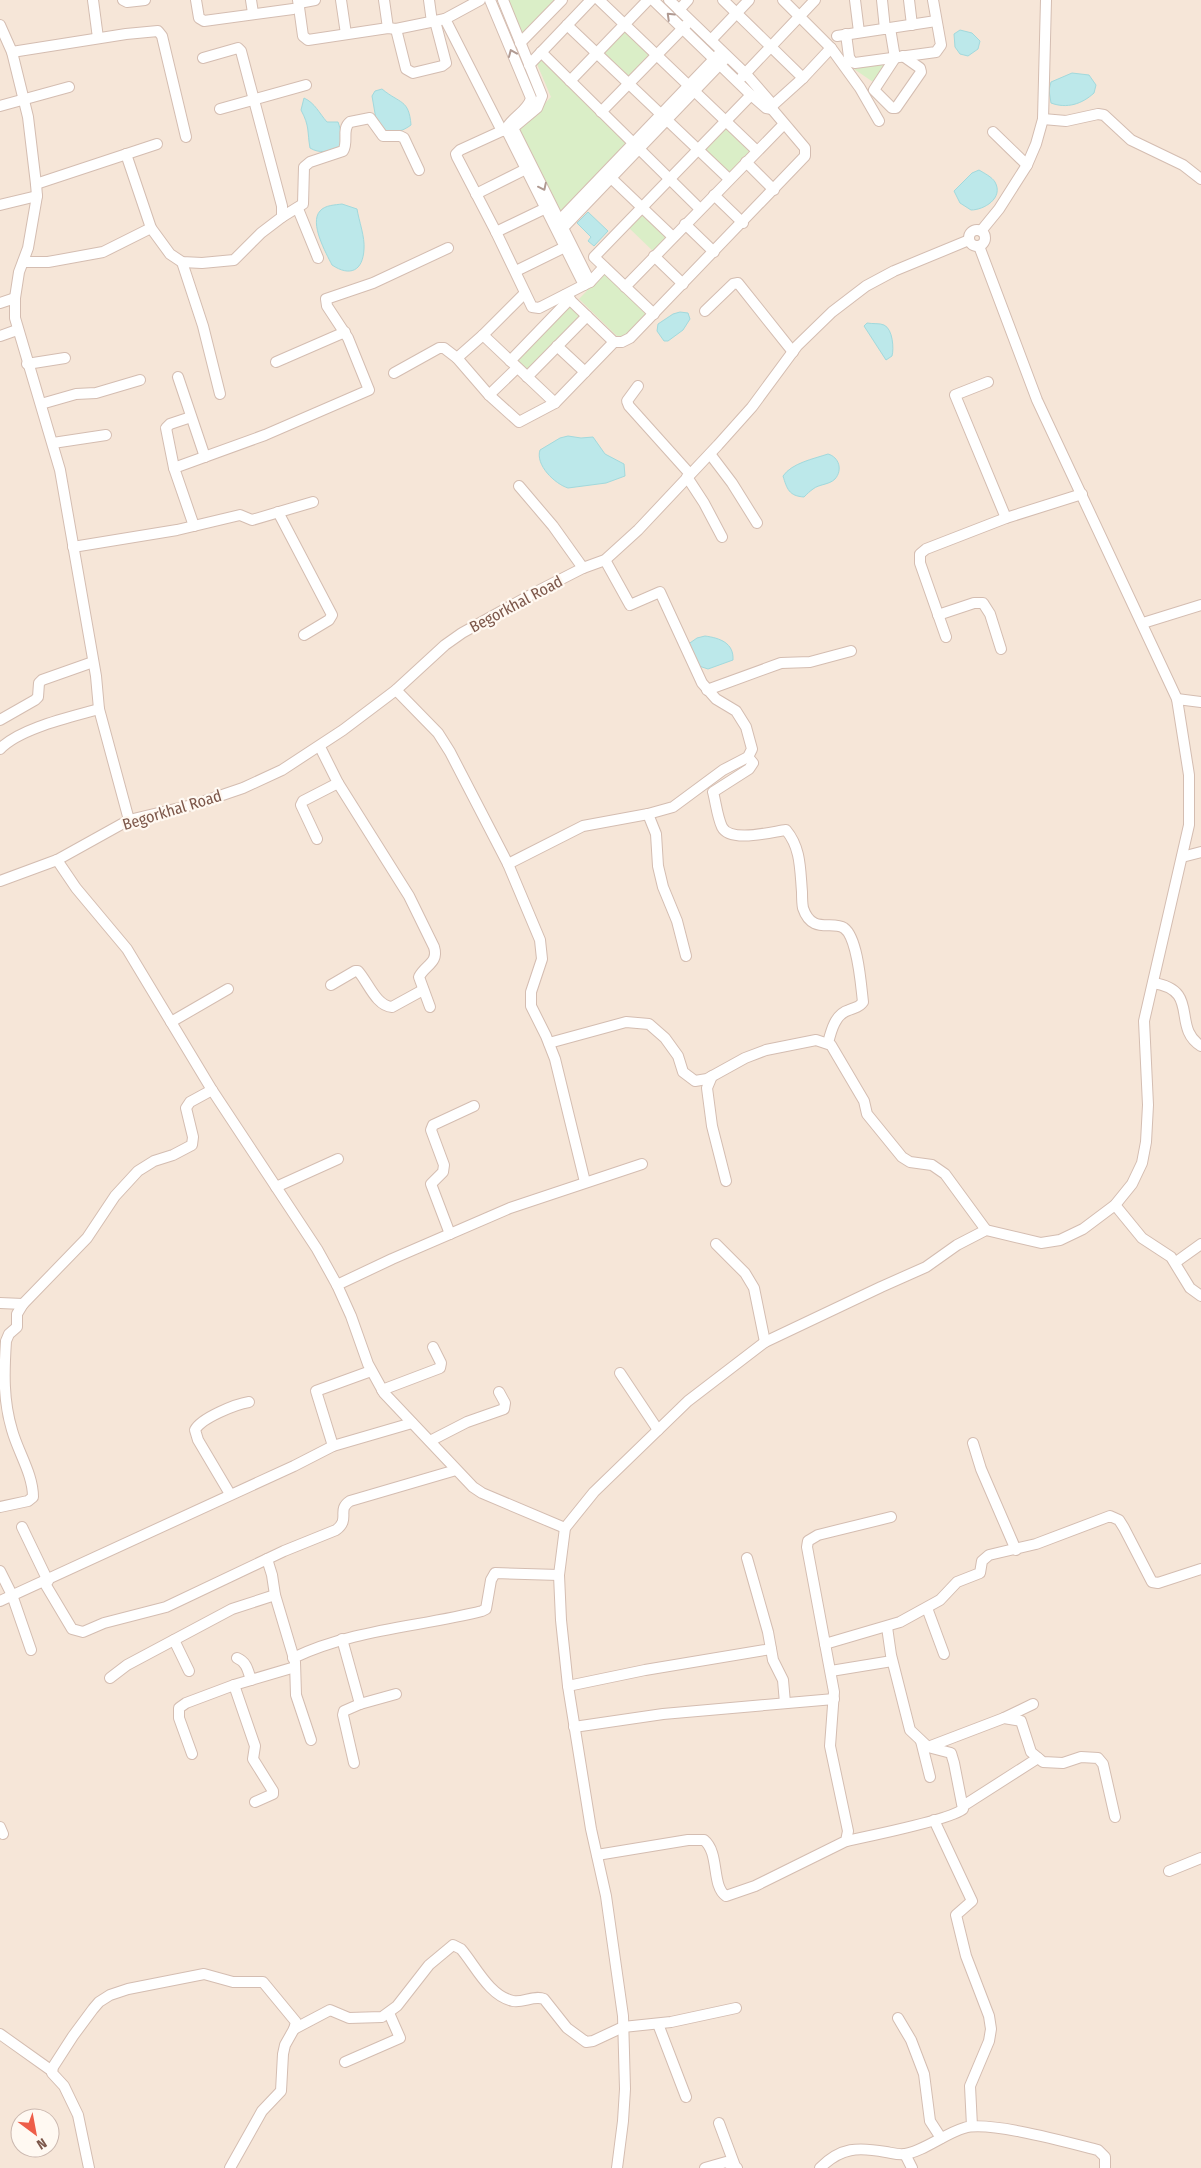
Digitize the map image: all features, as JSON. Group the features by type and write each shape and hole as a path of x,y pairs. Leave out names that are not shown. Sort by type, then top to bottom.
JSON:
{"street":[{"path":"93,0 98,38"},
{"path":"124,0 127,2 144,0"},
{"path":"196,0 199,18 204,21 315,0"},
{"path":"251,0 253,13"},
{"path":"341,0 346,34"},
{"path":"384,0 406,70 413,73 442,66 446,63 437,21 429,0"},
{"path":"295,3 304,38 308,40 437,21 480,0"},
{"path":"490,0 531,98 529,106 510,121 507,129 546,208 558,226 565,247 587,284"},
{"path":"503,0 542,96 537,108 507,129 460,150 456,154 516,271 530,305 535,309 567,297 587,284 604,267"},
{"path":"520,43 562,0"},
{"path":"529,64 591,0"},
{"path":"599,0 756,151"},
{"path":"570,81 648,0"},
{"path":"567,297 614,342 622,342 630,338 743,223 806,152 772,107 721,58 682,28 653,0"},
{"path":"669,0 711,40 721,58"},
{"path":"679,10 688,0"},
{"path":"723,0 803,78"},
{"path":"711,40 749,0"},
{"path":"783,0 831,48 860,88 880,122"},
{"path":"739,75 797,15 808,0"},
{"path":"797,15 815,0"},
{"path":"855,0 859,32"},
{"path":"882,0 888,28 899,57 920,68 921,72 894,109 874,90 899,57"},
{"path":"908,0 912,25"},
{"path":"933,0 941,45 939,50 852,62 842,35 936,21"},
{"path":"981,231 999,209 1027,165 1036,144 1043,119 1046,0"},
{"path":"437,21 507,129 587,284"},
{"path":"601,112 690,21"},
{"path":"0,25 12,52 24,99 31,135 37,196 28,248 19,272 15,298 17,330 53,443 93,662 99,709 129,820"},
{"path":"567,25 729,180"},
{"path":"12,52 152,30 158,31 162,36 186,137"},
{"path":"203,58 238,48 243,58 282,206 282,217"},
{"path":"739,75 751,94 766,108 772,107 831,48"},
{"path":"541,52 700,209"},
{"path":"558,226 721,58"},
{"path":"220,109 306,85"},
{"path":"0,106 69,86"},
{"path":"654,314 594,257 751,94"},
{"path":"1043,119 1066,121 1098,114 1104,115 1131,140 1183,165 1201,179"},
{"path":"126,154 151,228 170,254 182,262 202,264 234,260 261,233 282,217 298,209 303,204 304,199 304,167 310,162 343,151 346,147 346,128 350,122 370,118 383,136 400,136 404,138 419,170"},
{"path":"625,287 784,124"},
{"path":"993,132 1027,165"},
{"path":"36,184 157,144"},
{"path":"558,226 610,178 636,146"},
{"path":"746,162 774,190"},
{"path":"476,194 526,168"},
{"path":"610,178 673,238"},
{"path":"714,194 743,223"},
{"path":"0,205 37,196"},
{"path":"496,232 546,208"},
{"path":"298,209 318,258"},
{"path":"686,224 714,252"},
{"path":"23,262 48,262 103,252 151,228"},
{"path":"979,246 974,246 969,240 969,235 972,231 981,231"},
{"path":"979,246 985,240 984,234 981,231"},
{"name":"Begorkhal Road","path":"0,881 57,860 129,820 196,804 243,788 282,770 320,747 396,690 445,644 583,568 605,560 632,537 710,454 752,407 793,352 832,312 866,286 894,271 969,240"},
{"path":"549,1043 626,1022 649,1024 678,1056 683,1072 695,1081 706,1079 745,1058 766,1050 816,1040 828,1043 838,1054 864,1101 867,1114 905,1161 924,1163 939,1169 950,1179 986,1230 1041,1244 1051,1243 1083,1229 1115,1205 1132,1184 1142,1163 1146,1142 1148,1105 1144,1028 1189,825 1189,775 1178,699 1037,400 979,246"},
{"path":"516,271 565,247"},
{"path":"174,468 265,435 369,390 345,332 327,306 326,300 373,283 448,248"},
{"path":"654,256 683,284"},
{"path":"182,262 200,314 220,394"},
{"path":"705,311 733,284 738,283 793,352"},
{"path":"457,358 525,294"},
{"path":"489,395 567,297"},
{"path":"0,303 15,298"},
{"path":"527,377 587,316"},
{"path":"0,336 17,330"},
{"path":"276,362 345,332"},
{"path":"483,335 555,404"},
{"path":"394,372 439,348 444,348 457,358 489,395 519,422 555,404 614,342"},
{"path":"557,346 585,372"},
{"path":"28,364 65,358"},
{"path":"178,377 206,457"},
{"path":"41,404 76,394 96,393 140,380"},
{"path":"988,382 955,395 1006,518"},
{"path":"638,386 628,397 629,406 688,476 722,537"},
{"path":"191,418 170,424 166,428 174,468 194,526"},
{"path":"53,443 106,434"},
{"path":"710,454 732,483 757,523"},
{"path":"519,486 553,526 583,568"},
{"path":"946,637 920,563 920,554 926,549 1006,518 1082,494"},
{"path":"73,547 194,526 240,515 252,520 313,502"},
{"path":"278,512 332,615 330,620 304,635"},
{"path":"508,864 583,826 648,814 678,804 723,770 748,757 752,749 752,744 736,711 716,699 707,690 660,592 630,606 605,560"},
{"path":"938,615 974,603 983,603 990,614 1002,648"},
{"path":"1143,624 1201,605"},
{"path":"707,690 781,663 810,662 851,651"},
{"path":"0,720 35,700 38,697 39,683 42,680 93,662"},
{"path":"396,690 438,733 450,752 508,864 542,951 542,959 530,1000 555,1059 585,1182"},
{"path":"1178,699 1201,702"},
{"path":"0,749 19,735 99,709"},
{"path":"320,747 338,783 409,896 434,947 436,954 434,960 419,977 430,1007"},
{"path":"748,757 753,763 750,769 714,792 722,828 729,835 744,836 786,830 798,850 803,908 811,920 821,926 846,929 852,939 860,974 863,1002 859,1007 846,1010 835,1022 828,1043"},
{"path":"317,839 301,804 303,801 338,783"},
{"path":"648,814 656,834 658,866 663,887 677,921 686,956"},
{"path":"1182,857 1201,852"},
{"path":"57,860 76,888 127,949 212,1090 317,1248 337,1285 351,1316 371,1371 382,1390 466,1482 482,1494 565,1528"},
{"path":"331,985 358,971 380,1002 392,1007 424,990"},
{"path":"1153,983 1167,985 1177,992 1190,1034 1201,1046"},
{"path":"171,1022 228,989"},
{"path":"712,1076 707,1088 712,1126 726,1181"},
{"path":"0,1507 28,1501 33,1497 22,1456 12,1432 4,1393 7,1337 17,1327 17,1314 23,1304 87,1238 116,1196 138,1171 154,1161 173,1155 192,1145 193,1137 186,1108 190,1102 212,1090"},
{"path":"450,1234 431,1184 443,1172 444,1165 431,1130 433,1125 474,1106"},
{"path":"276,1187 338,1158"},
{"path":"337,1285 510,1208 642,1164"},
{"path":"1115,1205 1142,1238 1176,1262 1190,1288 1201,1296"},
{"path":"617,2168 625,2089 623,2027 606,1896 591,1829 568,1686 561,1620 559,1575 565,1528 594,1492 688,1401 765,1342 926,1267 957,1245 986,1230"},
{"path":"716,1244 745,1273 754,1288 765,1342"},
{"path":"1176,1262 1201,1244"},
{"path":"0,1303 23,1304"},
{"path":"382,1390 440,1368 441,1363 433,1347"},
{"path":"333,1446 316,1391 371,1371"},
{"path":"620,1373 658,1430"},
{"path":"430,1442 467,1422 504,1409 505,1403 499,1392"},
{"path":"230,1494 198,1440 195,1430 203,1421 241,1403 249,1402"},
{"path":"0,1601 294,1466 333,1446 412,1423"},
{"path":"973,1443 981,1469 1016,1550"},
{"path":"22,1527 46,1581 72,1629 83,1632 104,1623 166,1607 342,1525 344,1521 344,1504 350,1501 456,1470"},
{"path":"825,1644 900,1622 927,1608 945,1596 953,1585 980,1573 982,1561 986,1556 1016,1550 1065,1535 1110,1516 1119,1520 1152,1582 1158,1583 1201,1568"},
{"path":"846,1841 848,1831 830,1746 834,1699 831,1671 808,1560 808,1541 818,1535 891,1517"},
{"path":"747,1558 775,1665 783,1680 785,1702"},
{"path":"267,1559 272,1575 274,1595 294,1662 296,1694 311,1740"},
{"path":"0,1571 12,1595 31,1650"},
{"path":"192,1754 179,1718 179,1708 186,1703 251,1680 294,1662 312,1649 342,1639 482,1611 486,1609 491,1580 495,1573 559,1575"},
{"path":"110,1678 127,1665 232,1609 274,1595"},
{"path":"927,1608 944,1654"},
{"path":"887,1626 892,1661 908,1726 924,1744 951,1753 963,1806"},
{"path":"342,1639 360,1704"},
{"path":"174,1640 190,1671"},
{"path":"568,1686 646,1670 771,1649"},
{"path":"237,1658 242,1660 246,1666 251,1680"},
{"path":"831,1671 892,1661"},
{"path":"234,1685 255,1746 253,1759 273,1791 271,1797 255,1802"},
{"path":"354,1763 342,1715 344,1711 360,1704 396,1694"},
{"path":"574,1727 663,1714 834,1699"},
{"path":"924,1744 1004,1718 1032,1704"},
{"path":"1004,1718 1020,1721 1031,1752 1043,1762 1064,1763 1081,1757 1098,1758 1103,1764 1114,1817"},
{"path":"924,1744 930,1777"},
{"path":"597,1855 688,1840 704,1840 712,1850 721,1890 726,1896 755,1886 846,1841 957,1813 961,1811 963,1806 1038,1758"},
{"path":"934,1820 972,1901 956,1914 966,1956 989,2016 991,2029 990,2041 970,2086 972,2126"},
{"path":"1169,1871 1201,1858"},
{"path":"294,2029 330,2010 349,2018 361,2016 377,2018 388,2013 429,1965 453,1945 461,1948 498,1994 512,2001 544,1999 567,2028 580,2040 586,2042 593,2041 623,2027 658,2024 736,2008"},
{"path":"52,2071 73,2036 99,2002 128,1989 196,1975 210,1975 233,1982 263,1982 296,2022 285,2045 283,2054 281,2091 262,2111 230,2168"},
{"path":"345,2062 400,2038 388,2013"},
{"path":"898,2018 911,2040 924,2074 929,2116 941,2138"},
{"path":"658,2024 686,2096"},
{"path":"0,2034 52,2071 64,2086 78,2115 88,2168"},
{"path":"719,2123 736,2167"},
{"path":"820,2168 833,2156 850,2149 905,2154 972,2126 1010,2130 1098,2150 1105,2157 1105,2168"},
{"path":"905,2154 912,2168"},
{"path":"705,2168 726,2162 736,2167"}],"shaded area":[{"path":"0,0 1201,0 1201,2168 0,2168"}],"green space":[{"path":"506,0 556,0 521,37"},
{"path":"624,28 653,55 628,81 599,53"},
{"path":"541,60 629,144 560,215 519,130 551,97 537,64"},
{"path":"891,62 876,84 854,69"},
{"path":"725,123 754,151 729,177 700,149"},
{"path":"642,210 671,237 655,253 627,226"},
{"path":"605,272 648,314 622,341 579,299"},
{"path":"570,302 584,316 527,375 513,361"}],"water":[{"path":"960,30 972,33 980,41 978,49 968,56 960,54 955,47 954,34"},
{"path":"1072,73 1089,75 1096,85 1094,93 1079,103 1063,106 1051,103 1049,90 1051,82"},
{"path":"382,89 406,106 411,125 405,129 385,134 377,125 372,96 375,91"},
{"path":"304,98 314,105 327,122 338,122 341,139 338,149 321,151 310,148 307,125 301,110"},
{"path":"979,170 994,180 997,193 995,198 987,205 971,210 960,203 954,191 972,173"},
{"path":"342,204 357,209 364,239 361,262 358,267 350,271 344,271 332,265 320,238 316,223 317,216 322,209"},
{"path":"588,212 608,231 594,246 588,241 591,237 577,223"},
{"path":"680,312 688,313 690,319 683,330 668,341 664,341 657,331 658,324 673,314"},
{"path":"867,323 882,324 887,327 892,339 893,353 886,360 864,326"},
{"path":"568,436 593,437 605,454 624,464 625,476 606,483 568,488 557,482 543,468 539,456 540,450 560,438"},
{"path":"828,454 835,458 839,464 839,472 835,479 815,487 804,497 789,491 783,476 787,472 803,462"},
{"path":"705,636 716,638 729,645 733,654 733,660 708,669 699,666 687,645 697,638"}]}
